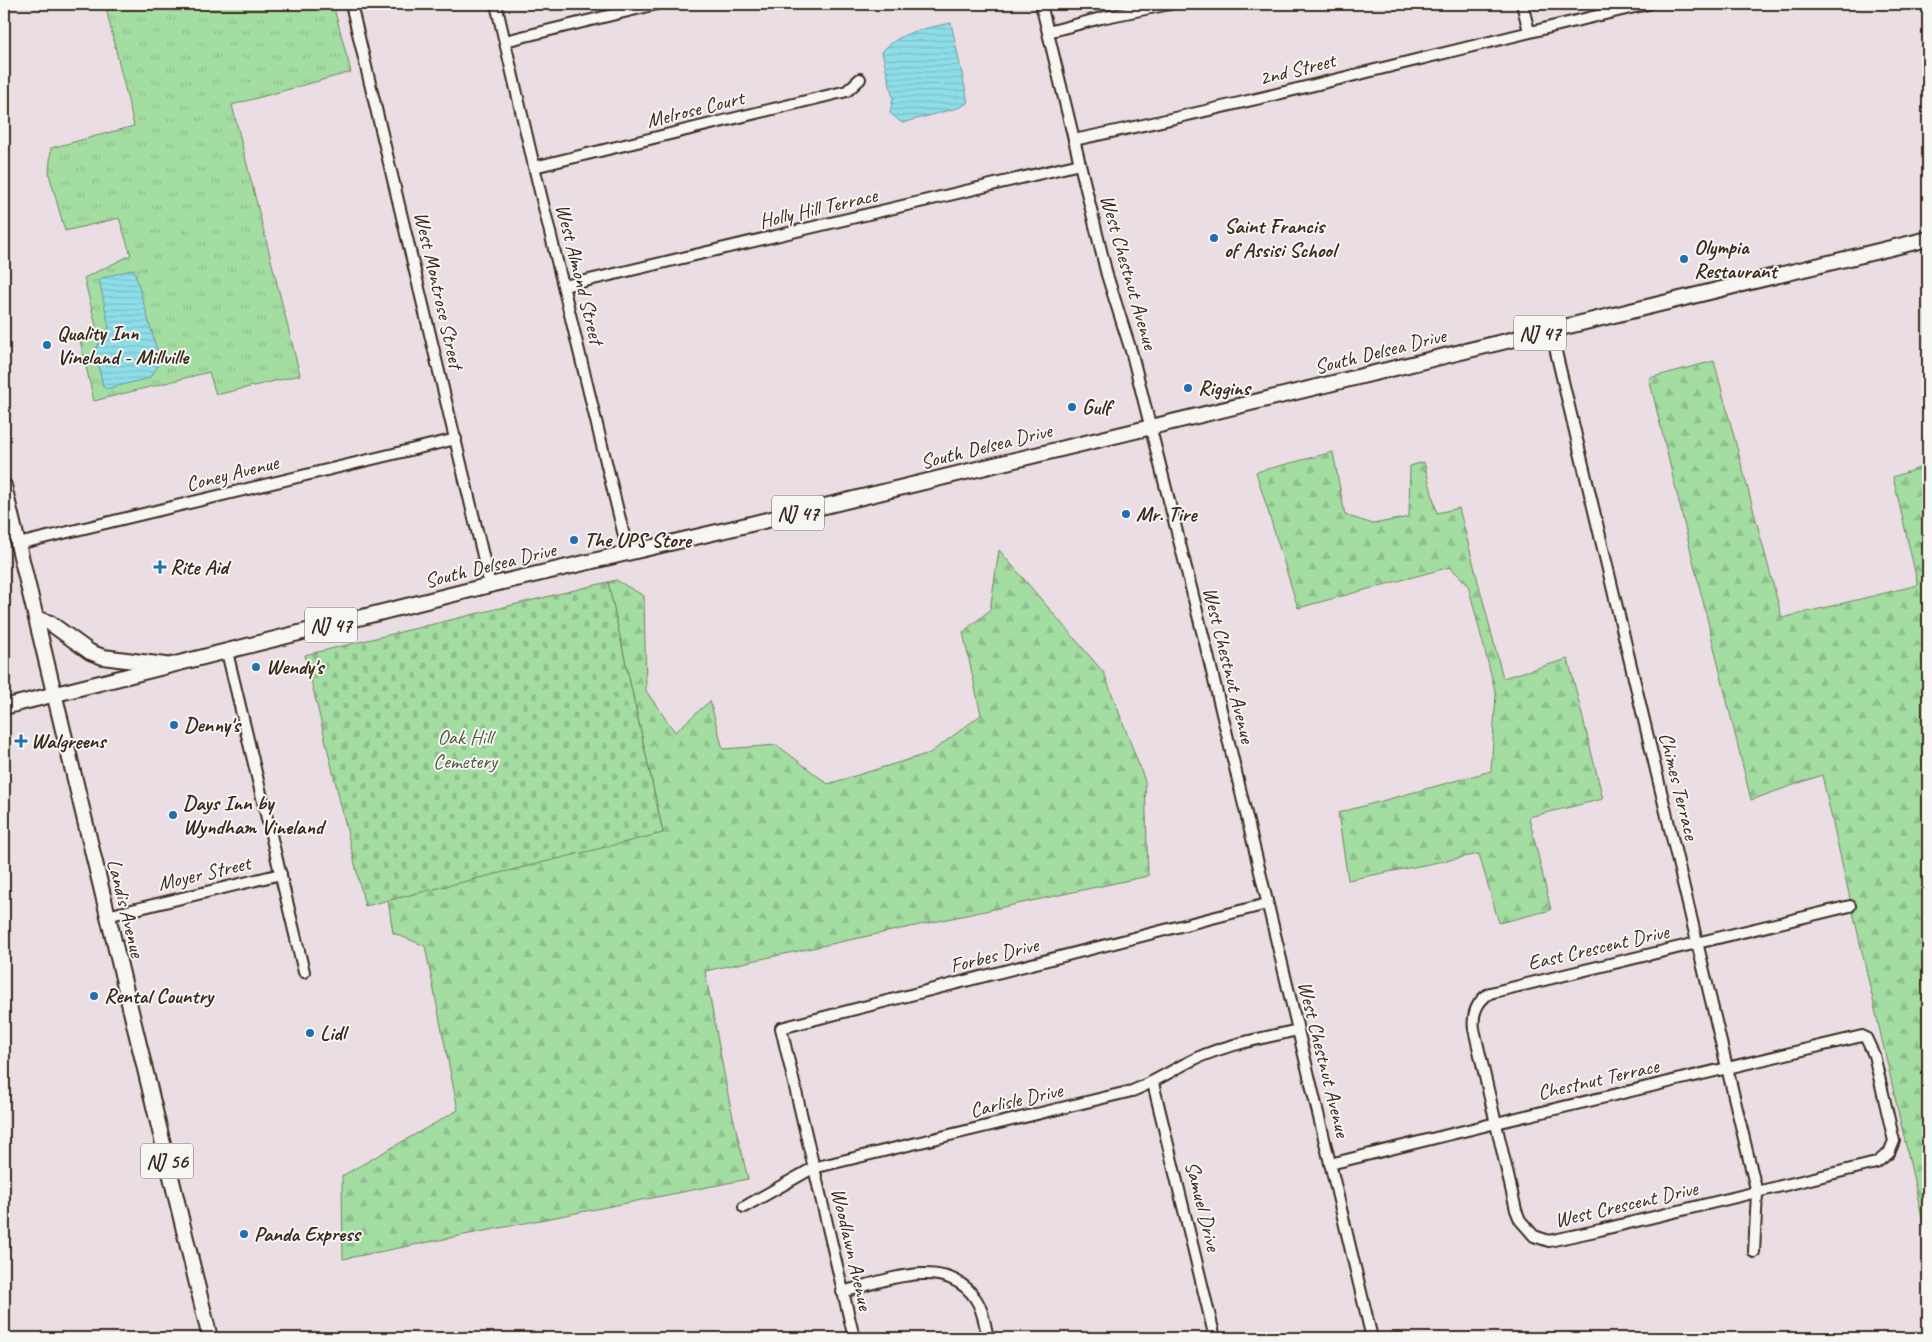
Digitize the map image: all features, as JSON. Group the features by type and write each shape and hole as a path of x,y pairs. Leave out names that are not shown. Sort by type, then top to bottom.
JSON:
{"main road":[{"name":"South Delsea Drive","path":"54,694 173,666 490,585 1928,239"},
{"name":"Landis Avenue","path":"4,486 210,1338"},
{"path":"36,618 50,623 90,652 103,657 173,666"},
{"name":"NJ 47","path":"4,707 54,694"}],"street":[{"name":"West Montrose Street","path":"351,4 490,585"},
{"name":"West Almond Street","path":"496,4 628,552"},
{"path":"505,41 657,4"},
{"name":"West Chestnut Avenue","path":"1041,4 1107,275 1131,352 1151,427 1207,651 1372,1338"},
{"path":"1048,32 1101,18 1170,4"},
{"path":"1522,4 1529,31"},
{"name":"2nd Street","path":"1074,140 1263,97 1529,31 1648,4"},
{"name":"Melrose Court","path":"534,167 847,91 860,79"},
{"name":"Holly Hill Terrace","path":"564,286 1080,164"},
{"name":"Chimes Terrace","path":"1551,331 1757,1193 1754,1252"},
{"name":"Coney Avenue","path":"18,544 456,439"},
{"path":"227,652 304,972"},
{"name":"Moyer Street","path":"107,916 281,874"},
{"name":"Forbes Drive","path":"793,1079 781,1028 1267,904"},
{"name":"East Crescent Drive","path":"1496,1123 1473,1021 1476,1008 1484,997 1501,990 1850,906"},
{"name":"Carlisle Drive","path":"744,1207 813,1168 1106,1097 1153,1082 1185,1064 1212,1052 1298,1030"},
{"name":"Chestnut Terrace","path":"1330,1164 1856,1037 1866,1038 1872,1046"},
{"name":"West Crescent Drive","path":"1496,1123 1520,1220 1534,1236 1549,1241 1757,1193 1881,1161 1889,1153 1894,1141 1872,1046"},
{"name":"Woodlawn Avenue","path":"793,1079 854,1338"},
{"name":"Samuel Drive","path":"1153,1082 1216,1338"},
{"path":"842,1292 915,1274 929,1273 941,1275 957,1282 976,1299 981,1310 988,1338"}],"green space":[{"path":"105,4 333,4 351,72 232,105 300,375 216,395 209,372 94,401 79,336 97,330 84,278 131,255 119,218 65,231 49,174 51,148 134,126"},
{"path":"1714,361 1782,618 1918,585 1893,477 1928,465 1928,1243 1822,775 1751,800 1649,378"},
{"path":"1333,452 1345,515 1373,524 1409,517 1410,466 1424,462 1437,513 1459,508 1503,678 1568,659 1603,799 1529,817 1551,910 1499,923 1479,854 1348,880 1338,813 1491,771 1496,694 1468,585 1450,567 1298,608 1256,472"},
{"path":"999,550 1104,673 1145,781 1148,876 705,971 729,1100 748,1179 343,1259 342,1176 458,1110 425,946 393,933 388,900 663,832 608,582 616,580 644,596 646,691 675,732 710,701 723,749 777,745 828,784 930,753 981,715 963,632 990,610"},
{"name":"Oak Hill Cemetery","path":"608,582 663,833 365,906 305,655"}],"water":[{"path":"951,23 968,102 961,107 902,123 890,113 893,98 882,52 897,39 905,35 922,29"},
{"path":"134,269 158,354 158,366 149,378 106,389 103,386 95,350 109,327 99,279"}],"place":[{"name":"Saint Francis of Assisi School","path":"1214,238"},
{"name":"Olympia Restaurant","path":"1684,259"},
{"name":"Quality Inn Vineland - Millville","path":"47,345"},
{"name":"Riggins","path":"1188,388"},
{"name":"Gulf","path":"1072,407"},
{"name":"Mr. Tire","path":"1126,514"},
{"name":"The UPS Store","path":"574,540"},
{"name":"Rite Aid","path":"160,567"},
{"name":"Wendy's","path":"256,667"},
{"name":"Denny's","path":"174,725"},
{"name":"Walgreens","path":"21,741"},
{"name":"Days Inn by Wyndham Vineland","path":"173,815"},
{"name":"Rental Country","path":"94,996"},
{"name":"Lidl","path":"310,1033"},
{"name":"Panda Express","path":"244,1234"}]}
